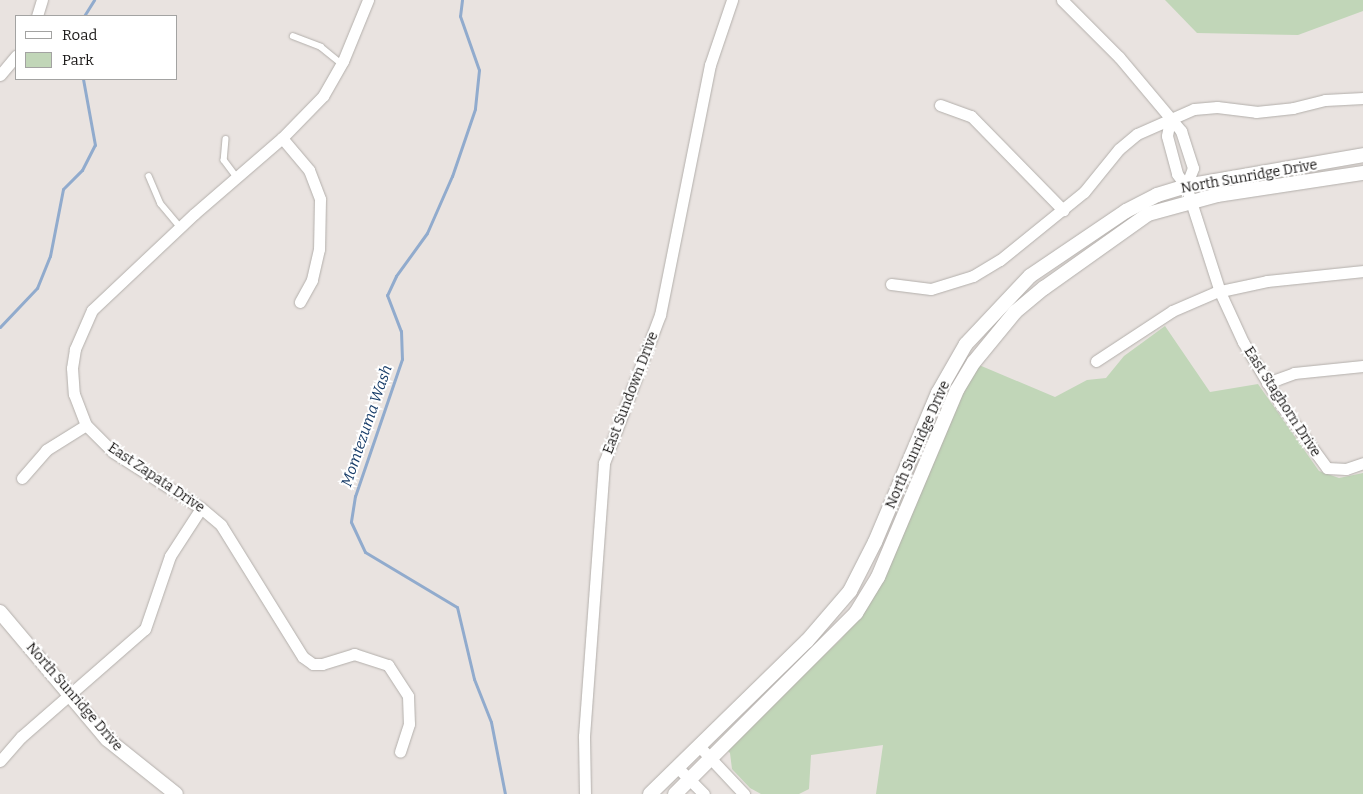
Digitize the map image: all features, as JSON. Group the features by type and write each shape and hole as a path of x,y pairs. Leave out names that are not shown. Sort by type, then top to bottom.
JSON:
{"street":[{"path":"37,15 42,0"},
{"name":"East Zapata Drive","path":"368,0 342,64 323,96 282,138 180,227 92,310 81,332 72,368 74,394 86,425 113,452 201,508 227,532 303,656 314,664 354,654 374,658 388,665 408,696 409,724 400,752"},
{"name":"East Sundown Drive","path":"585,794 584,736 604,463 660,315 710,65 732,0"},
{"name":"East Staghorn Drive","path":"1062,0 1119,57 1180,131 1193,168 1186,186"},
{"path":"0,75 15,57"},
{"path":"891,284 931,289 973,276 1000,260 1084,192 1128,140 1194,109 1216,107 1256,112 1293,108 1325,100 1363,98"},
{"path":"940,105 971,116 1063,210"},
{"name":"East Staghorn Drive","path":"1170,120 1166,136 1177,174 1186,186 1220,292 1243,342 1267,383 1327,468 1346,469 1363,463"},
{"path":"282,138 309,170 320,199 319,249 312,280 300,302"},
{"path":"1172,156 1188,151"},
{"name":"North Sunridge Drive","path":"650,794 807,641 850,591 875,542 938,393 980,326 1030,276 1126,211 1157,195 1186,186 1363,155"},
{"name":"North Sunridge Drive","path":"675,794 856,613 878,578 957,390 996,333 1044,288 1148,214 1190,200 1363,174"},
{"path":"1096,361 1172,311 1220,292 1267,281 1363,271"},
{"path":"1267,383 1294,373 1363,366"},
{"path":"22,478 46,450 86,425"},
{"path":"0,761 71,693 145,629 170,556 201,508"},
{"name":"North Sunridge Drive","path":"0,612 71,693 107,739 176,794"},
{"path":"700,746 740,793"},
{"path":"677,767 704,794"}],"lane":[{"path":"293,36 321,47 342,64"},
{"path":"226,140 224,160 237,177"},
{"path":"148,176 161,204 180,227"}],"green space":[{"path":"1165,0 1363,0 1363,11 1298,35 1197,33"},
{"path":"1165,326 1210,392 1258,384 1319,471 1339,478 1363,473 1363,794 876,794 883,745 811,755 809,789 799,794 761,794 750,788 732,769 730,753 726,749 841,639 868,606 957,404 979,365 1055,397 1087,380 1106,378 1124,356"}],"waterway":[{"path":"85,15 94,0"},
{"name":"Momtezuma Wash","path":"462,0 460,16 479,70 475,109 452,176 427,233 396,276 387,295 401,331 402,359 355,496 351,522 365,552 457,607 474,679 491,722 505,794"},
{"path":"0,327 37,288 50,256 63,189 82,170 95,145 83,80"}]}
